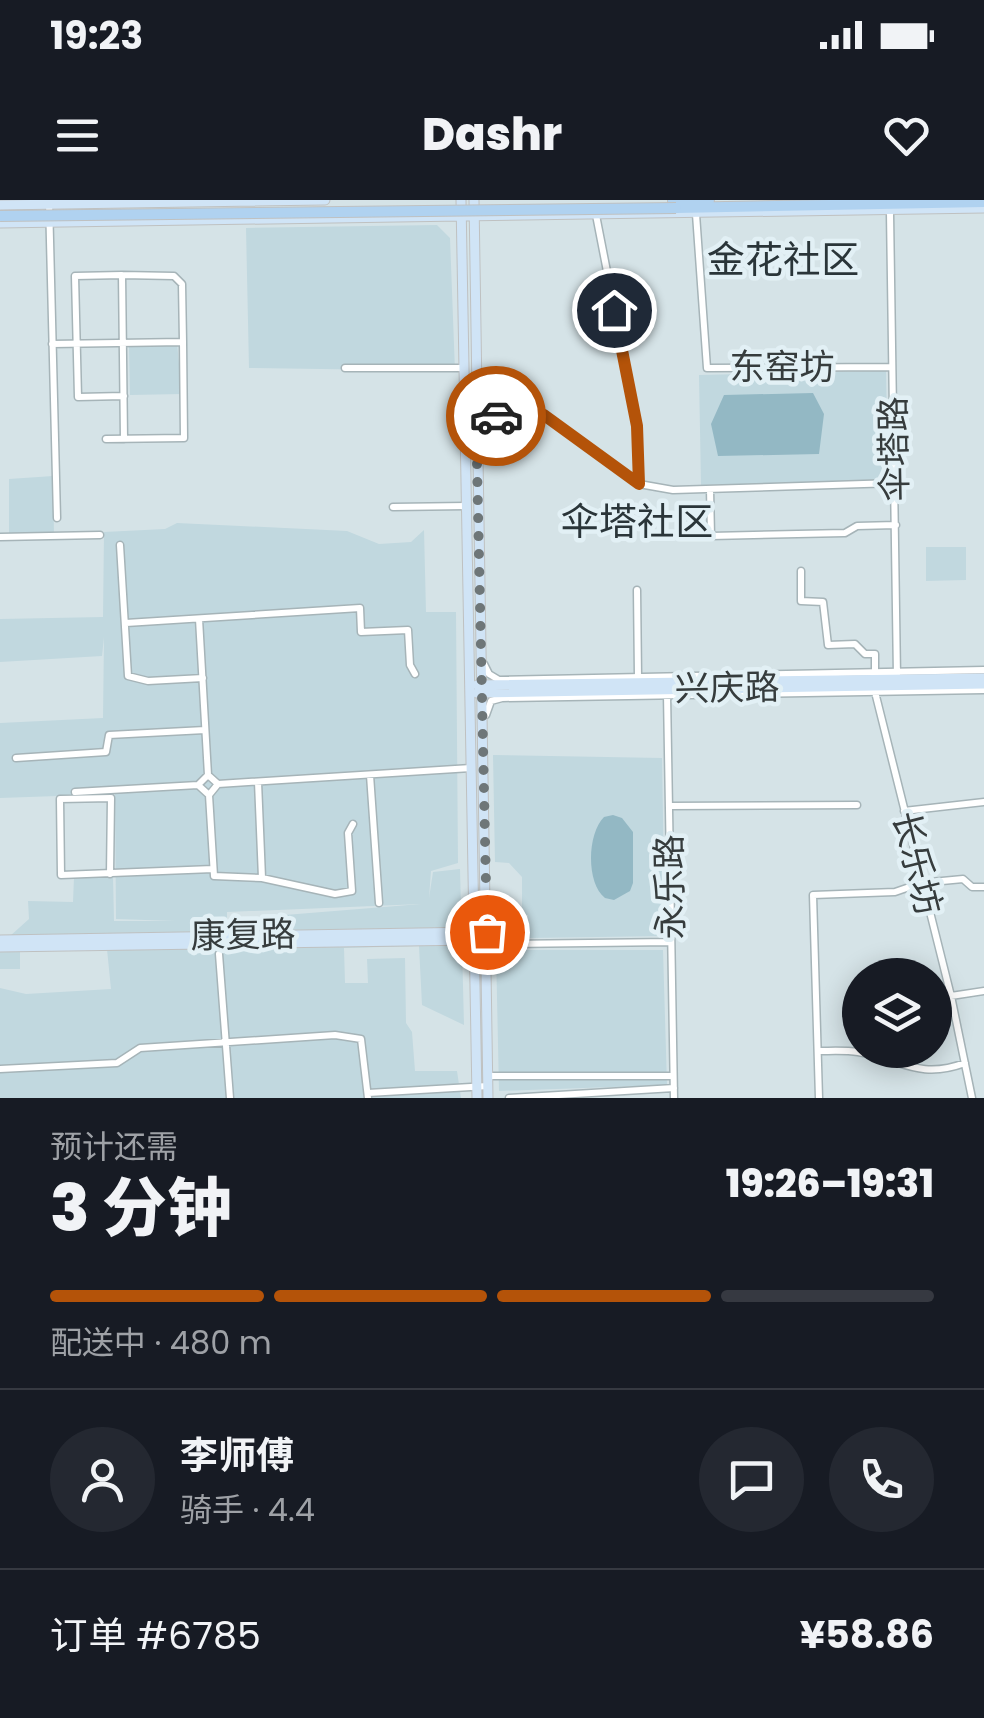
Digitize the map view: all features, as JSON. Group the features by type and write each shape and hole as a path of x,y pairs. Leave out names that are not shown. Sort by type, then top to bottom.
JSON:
{"highway":[{"path":"675,204 709,200"},
{"path":"675,204 696,214"},
{"path":"0,214 675,204 984,205"}],"main road":[{"path":"0,214 48,202 325,200"},
{"path":"461,200 468,506 483,738 487,936 484,1083 477,1098"},
{"path":"474,200 482,650 472,768 475,936 488,1098"},
{"path":"0,214 49,222 890,213 984,205"},
{"name":"兴庆路","path":"477,689 874,689 897,679"},
{"name":"兴庆路","path":"477,689 509,692 897,679 984,684"},
{"path":"509,692 522,697"},
{"name":"康复路","path":"0,947 475,936"},
{"name":"康复路","path":"0,940 487,936"}],"street":[{"path":"215,201 215,219"},
{"path":"48,202 56,518"},
{"name":"伞塔路","path":"890,213 897,679"},
{"name":"东窑坊","path":"696,214 706,368 892,367"},
{"path":"596,215 637,426 639,484"},
{"path":"122,275 124,439"},
{"path":"106,439 184,438 182,284 174,276 75,276 78,397 124,396"},
{"path":"52,344 182,342"},
{"path":"345,368 466,368"},
{"path":"476,416 544,415 639,484 710,489 895,484"},
{"path":"710,489 710,536 845,533 857,526 896,525"},
{"path":"393,508 468,506"},
{"path":"0,537 100,535"},
{"path":"120,545 128,676 148,681 203,678"},
{"path":"801,570 802,601 823,602 828,645 855,644 865,654 875,654 875,672"},
{"path":"637,590 638,677"},
{"path":"126,623 360,608 361,632 408,630 410,666 416,674"},
{"path":"200,619 208,774 218,784"},
{"path":"482,650 489,674 499,680 638,677 666,686"},
{"path":"483,738 491,701 875,672 897,679 984,670"},
{"path":"874,689 984,684"},
{"name":"永乐路","path":"666,686 674,1098"},
{"name":"长乐坊","path":"874,689 941,958"},
{"path":"16,758 106,752 109,735 206,730"},
{"path":"208,795 218,784 472,768"},
{"path":"75,792 198,785 208,774"},
{"path":"370,774 379,903"},
{"path":"258,782 262,878"},
{"path":"198,785 208,795 214,876 262,878 335,894 352,891 348,833 353,824"},
{"path":"110,874 111,798 60,799 60,876 213,870"},
{"path":"904,811 984,802"},
{"path":"669,806 858,805"},
{"path":"820,1098 813,895 896,892 922,883 963,879 972,887 984,887"},
{"path":"487,936 498,944 671,942"},
{"path":"219,954 230,1098"},
{"path":"952,996 984,991"},
{"name":"长乐坊","path":"952,1001 972,1098"},
{"path":"0,1069 118,1064 140,1048 226,1045 335,1034 360,1039 368,1096 484,1083 674,1076"},
{"path":"818,1051 858,1052 910,1070 950,1068 964,1063"},
{"path":"509,1098 674,1088"}],"shaded area":[{"path":"437,225 450,238 455,371 249,368 246,228"},
{"path":"177,343 182,394 130,395 129,344"},
{"path":"886,371 888,481 701,485 699,375"},
{"path":"813,393 824,414 819,454 718,456 711,424 724,395"},
{"path":"53,476 54,535 9,536 9,479"},
{"path":"177,523 347,531 379,544 411,542 424,530 426,612 456,612 458,863 431,871 429,898 433,872 460,869 464,1025 422,1005 419,946 344,948 345,983 368,983 367,959 405,958 406,1023 412,1032 415,1071 457,1071 461,1098 0,1098 0,988 26,994 111,989 107,949 20,952 20,969 0,969 0,945 29,919 28,901 73,902 74,877 113,876 114,921 175,921 116,919 115,794 0,798 0,723 103,718 104,637 102,656 0,662 0,619 103,617 104,532 165,529","holes":["421,904 247,918 247,925 227,925 227,912"]},
{"path":"926,547 966,547 966,580 926,581"},
{"path":"493,755 662,758 665,936 529,938 528,915 522,914 522,877 509,863 495,862"},
{"path":"604,817 622,818 633,832 633,883 630,891 614,900 599,891 591,858 598,825"},
{"path":"496,950 663,950 667,1085 499,1091"}],"way so far":[{"path":"487,932 476,416 496,416"}],"district":[{"name":"金花社区","path":"783,260"},
{"name":"伞塔社区","path":"637,522"}],"route":[{"path":"496,416 544,415 639,484 637,426 614,310"}]}
